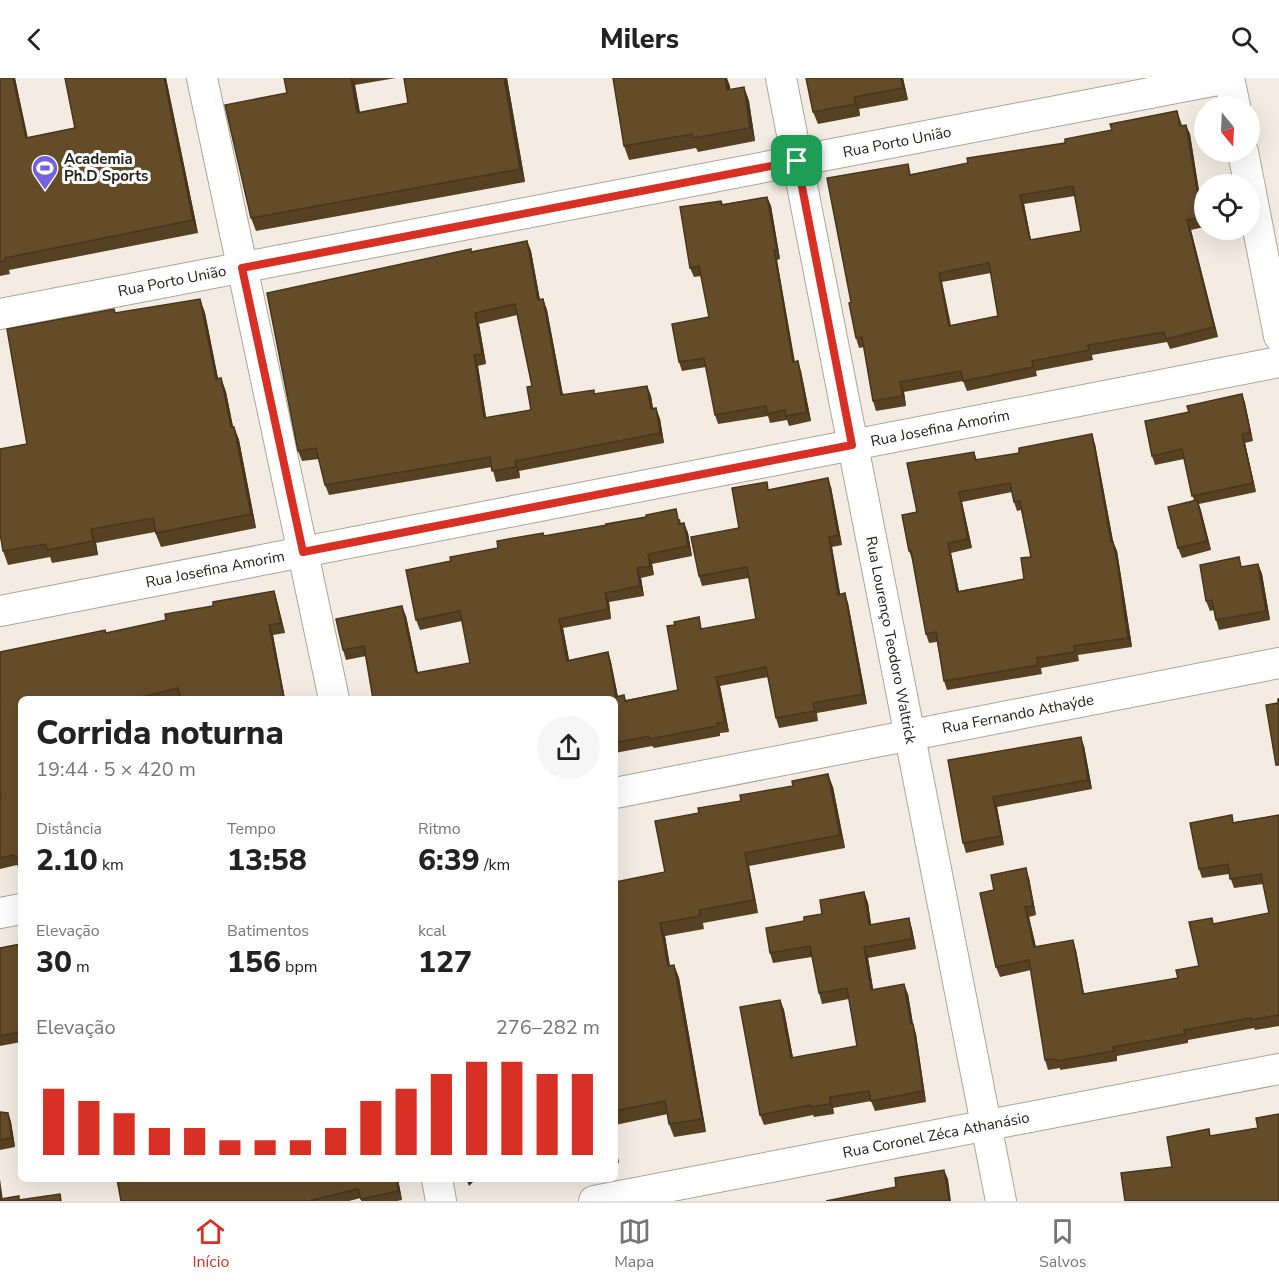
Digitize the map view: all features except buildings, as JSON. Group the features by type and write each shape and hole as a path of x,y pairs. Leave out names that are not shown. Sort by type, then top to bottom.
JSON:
{"street":[{"path":"202,78 333,696"},
{"name":"Rua Lourenço Teodoro Waltrick","path":"781,78 1001,1201"},
{"path":"1229,78 1233,96"},
{"name":"Rua Porto União","path":"0,314 1229,78"},
{"path":"1245,162 1279,336"},
{"name":"Rua Josefina Amorim","path":"0,611 1279,362"},
{"name":"Rua Fernando Athaýde","path":"618,792 1279,663"},
{"path":"0,913 18,910"},
{"name":"Rua Coronel Zéca Athanásio","path":"594,1201 1279,1069"},
{"path":"437,1182 441,1201"}],"place":[{"name":"Academia Ph.D Sports","path":"45,191"}],"route":[{"path":"797,161 852,445 303,552 242,268 797,161"}]}
